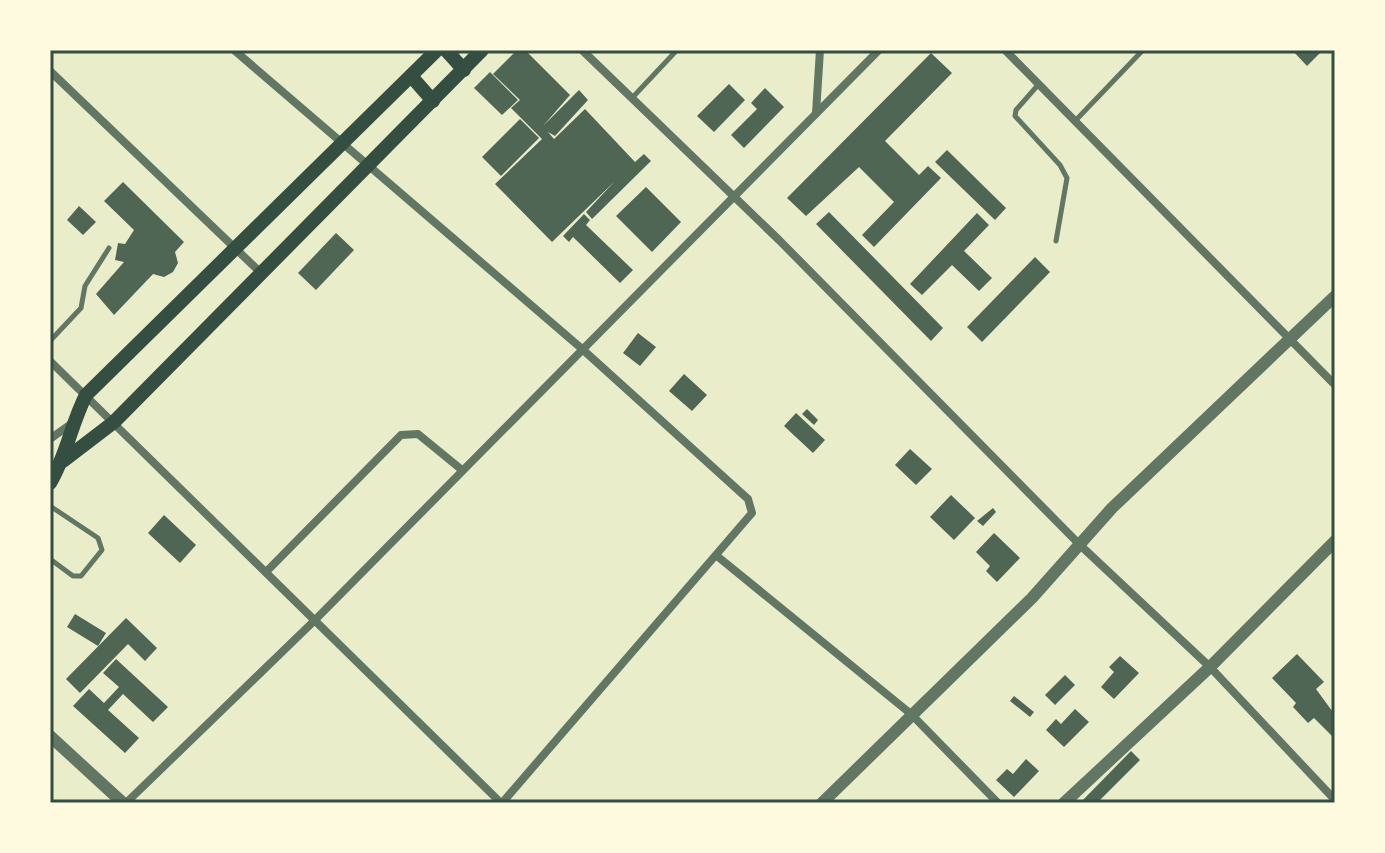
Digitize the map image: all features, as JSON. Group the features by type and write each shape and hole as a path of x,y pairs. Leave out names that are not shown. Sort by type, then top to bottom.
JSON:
{"main road":[{"path":"50,483 63,461 72,423 86,395 236,251 437,50"},
{"path":"446,50 464,70"},
{"path":"63,461 114,422 482,50"},
{"path":"411,76 433,101"}],"street":[{"path":"50,361 502,803 752,513 748,499 581,348 234,50"},
{"path":"582,50 1080,545 1210,667 1335,800"},
{"path":"816,114 820,50"},
{"path":"50,736 125,803 315,620 879,50"},
{"path":"1005,50 1335,385"},
{"path":"50,71 261,273"},
{"path":"822,803 1032,598 1112,508 1335,296"},
{"path":"50,439 72,423"},
{"path":"266,572 401,435 418,434 462,470"},
{"path":"1064,803 1210,667 1335,541"},
{"path":"717,556 911,714 998,803"}],"lane":[{"path":"632,98 677,50"},
{"path":"1076,120 1143,50"},
{"path":"1038,84 1016,110 1015,116 1060,165 1067,178 1056,241"},
{"path":"50,341 81,308 85,286 109,248"},
{"path":"50,506 98,538 102,550 81,576 73,576 50,559"}],"building":[{"path":"517,50 525,50 570,95 543,126 579,90 588,100 555,136 548,132 554,139 585,109 635,162 644,154 651,161 592,219 586,212 614,182 552,242 495,184 542,139 511,108 520,100 493,74"},
{"path":"1292,50 1323,50 1307,66"},
{"path":"931,53 952,73 885,141 919,175 928,166 941,178 874,247 862,235 894,202 859,167 806,216 787,198"},
{"path":"490,72 518,100 502,115 474,88"},
{"path":"729,84 745,100 714,132 697,116"},
{"path":"765,88 784,107 744,148 731,135 757,109 751,103"},
{"path":"520,119 539,138 501,176 482,157"},
{"path":"947,150 1006,208 995,220 935,162"},
{"path":"123,182 184,242 175,252 178,263 173,272 164,277 153,274 114,315 96,294 124,262 115,260 118,243 125,244 134,230 104,201"},
{"path":"646,187 681,222 652,252 616,216"},
{"path":"79,206 96,222 83,235 67,220"},
{"path":"829,212 943,328 931,341 816,224"},
{"path":"977,213 989,225 964,251 992,278 979,291 952,265 922,295 910,284"},
{"path":"584,214 590,220 586,225 633,270 620,283 573,237 569,242 563,236"},
{"path":"336,233 354,250 316,290 298,273"},
{"path":"1035,257 1050,272 982,342 967,327"},
{"path":"638,333 656,347 640,366 623,353"},
{"path":"684,374 707,395 692,411 669,391"},
{"path":"807,409 818,420 814,425 802,414"},
{"path":"796,413 825,440 813,453 784,426"},
{"path":"910,449 932,469 916,485 895,465"},
{"path":"951,495 975,518 954,540 930,517"},
{"path":"993,508 996,512 983,526 977,521"},
{"path":"164,515 196,545 180,563 148,533"},
{"path":"994,533 1020,558 997,582 986,571 990,566 976,552"},
{"path":"75,614 106,633 98,646 67,627"},
{"path":"126,618 157,648 145,661 128,644 80,693 66,679"},
{"path":"1297,654 1324,682 1316,689 1335,715 1335,739 1314,718 1308,723 1293,707 1296,703 1272,678"},
{"path":"1120,656 1139,673 1114,699 1101,687 1114,672 1109,667"},
{"path":"116,659 168,707 153,722 123,694 108,710 139,738 125,753 73,706 89,689 104,703 119,687 103,673"},
{"path":"1065,675 1075,685 1055,705 1045,695"},
{"path":"1014,696 1034,712 1030,717 1010,701"},
{"path":"1075,709 1089,722 1064,747 1046,730 1056,719 1061,724"},
{"path":"1131,751 1140,760 1097,803 1080,803"},
{"path":"1026,759 1039,771 1014,797 996,780 1007,769 1013,774"}]}
